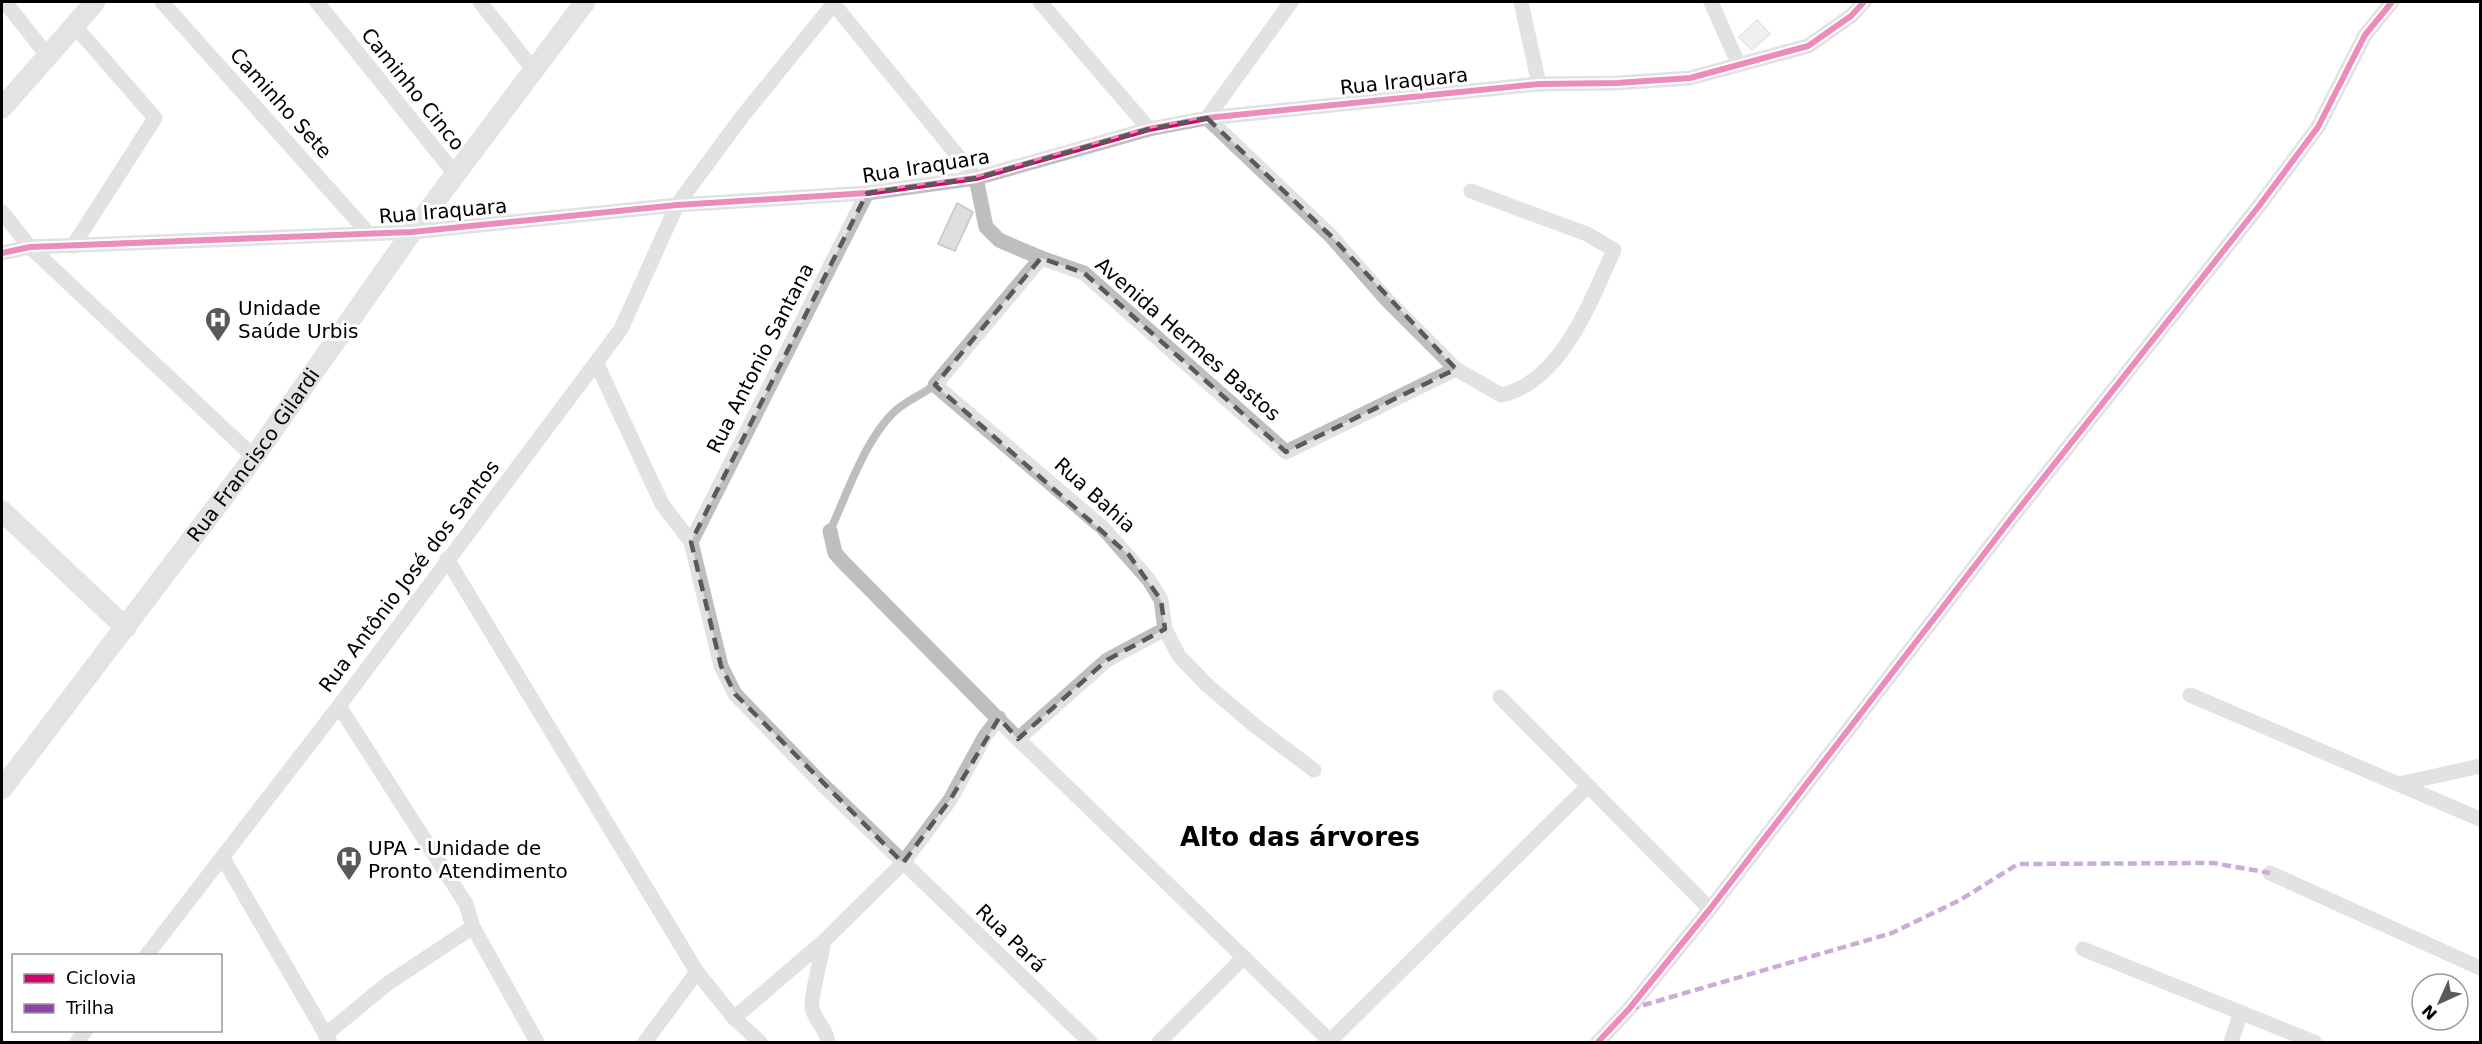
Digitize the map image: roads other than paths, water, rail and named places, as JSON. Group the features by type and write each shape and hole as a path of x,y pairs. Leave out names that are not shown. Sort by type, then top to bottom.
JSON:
{"street":[{"path":"5,2 47,55"},
{"path":"2,108 73,24 95,2"},
{"name":"Caminho Sete","path":"162,2 369,234"},
{"name":"Caminho Cinco","path":"316,2 455,174"},
{"path":"480,2 533,69"},
{"name":"Rua Francisco Gilardi","path":"2,788 254,457 412,232 585,2"},
{"name":"Avenida Hermes Bastos","path":"833,2 976,178 986,227 999,240 1084,273 1286,452 1456,369"},
{"name":"Rua Antônio José dos Santos","path":"148,954 339,706 621,329 677,205 833,2"},
{"path":"1291,2 1207,118 1331,236 1387,300 1456,369 1501,394 1517,391 1554,360 1582,323 1614,250 1587,234 1471,191"},
{"path":"1521,2 1539,84"},
{"path":"1711,2 1738,63"},
{"name":"Rua Iraquara","path":"2,253 30,247 412,232 677,205 867,193 976,178 1149,129 1207,118 1539,84 1617,83 1690,78 1738,63 1808,46 1851,16 1864,2"},
{"path":"1598,1042 1629,1009 1710,909 2014,515 2259,206 2318,127 2365,35 2392,2"},
{"path":"1045,3 1149,129"},
{"path":"73,24 154,118 73,246"},
{"name":"Rua Antonio Santana","path":"690,542 867,193"},
{"path":"2,212 30,247 254,457"},
{"path":"935,386 1041,258"},
{"path":"596,362 662,504 690,542"},
{"name":"Rua Bahia","path":"935,386 1103,528 1123,548 1149,580 1161,600 1165,629 1179,656 1207,685 1280,746 1314,770"},
{"path":"2,511 126,628"},
{"path":"830,531 836,554 1018,739 1330,1042 1588,786"},
{"name":"Rua Pará","path":"690,542 721,666 735,694 822,784 1090,1042"},
{"path":"447,559 697,972 734,1018 760,1042"},
{"path":"1018,739 1107,660 1165,629"},
{"path":"2190,695 2481,819"},
{"path":"1500,697 1710,909"},
{"path":"339,706 466,904 473,927 537,1042"},
{"path":"734,1018 824,941 903,863 950,800 985,736 999,718"},
{"path":"2399,784 2481,766"},
{"path":"223,858 327,1039 387,984 473,927"},
{"path":"2270,873 2481,968"},
{"path":"824,941 811,1005 816,1017 826,1030 828,1042"},
{"path":"2082,949 2313,1042"},
{"path":"1159,1042 1244,957"},
{"path":"645,1042 697,972"},
{"path":"2231,1042 2241,1012"}],"lane":[{"path":"830,531 871,444 888,419 899,408 935,386"}],"place":[{"name":"Unidade Saúde Urbis","path":"218,343"},
{"name":"UPA - Unidade de Pronto Atendimento","path":"349,882"}],"district":[{"name":"Alto das árvores","path":"1300,837"}]}
